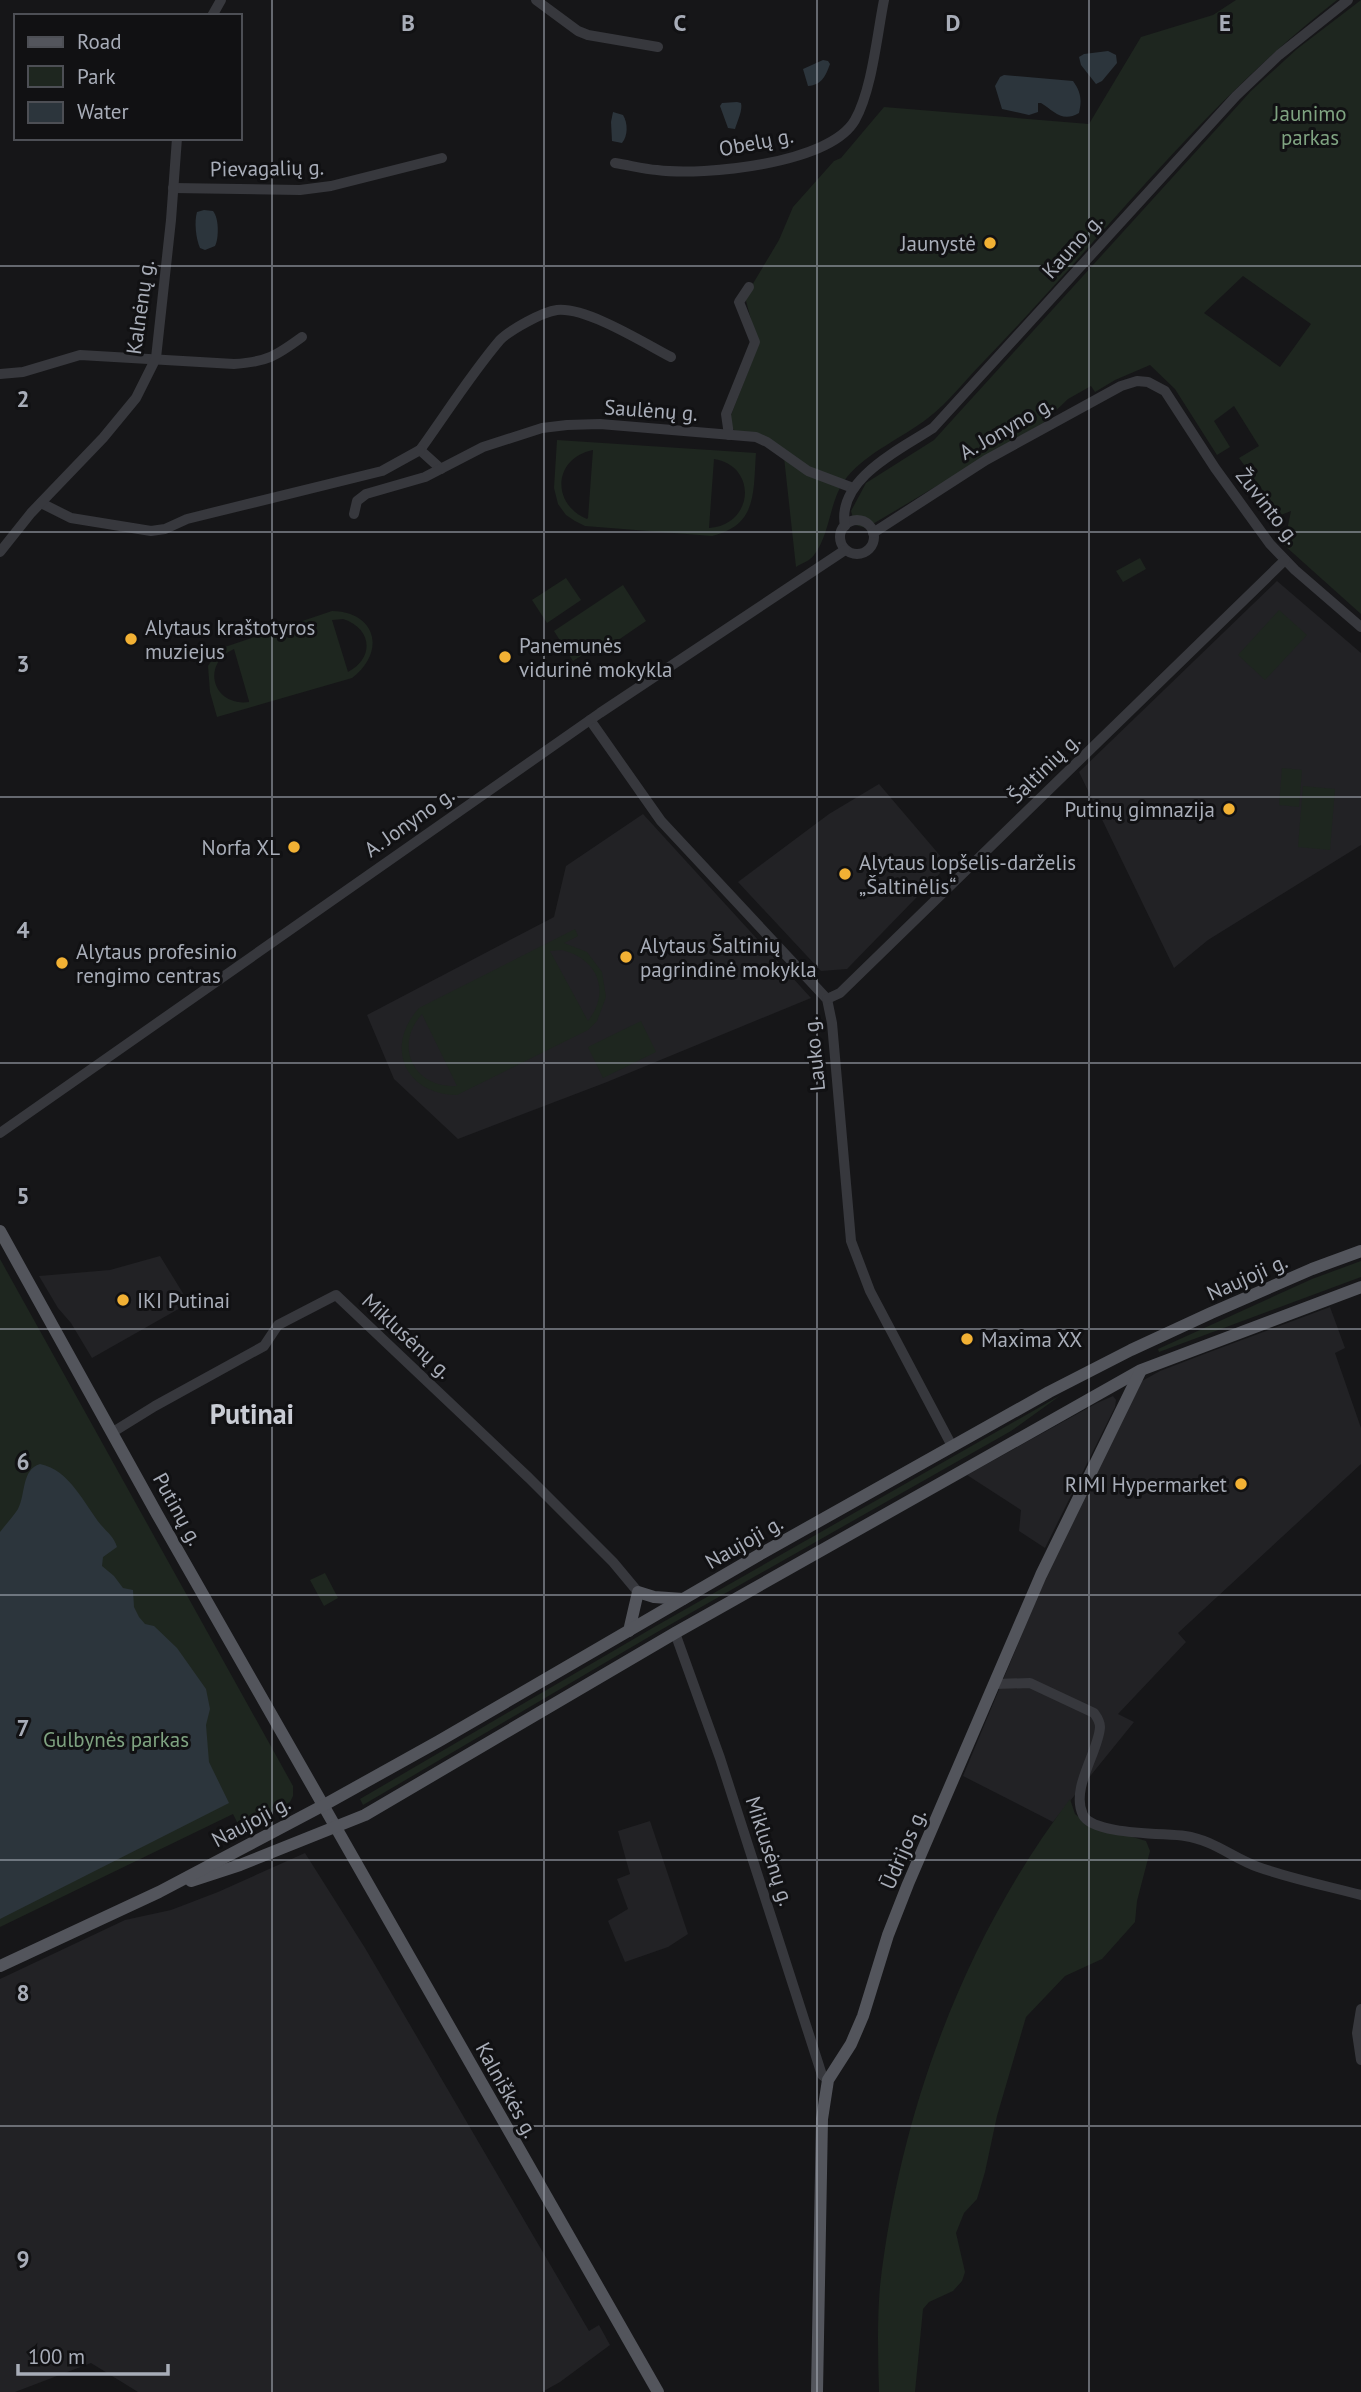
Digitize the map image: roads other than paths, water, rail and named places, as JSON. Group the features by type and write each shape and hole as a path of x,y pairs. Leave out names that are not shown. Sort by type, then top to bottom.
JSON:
{"main road":[{"name":"Putinų g.","path":"0,1231 157,1514 324,1805"},
{"name":"Naujoji g.","path":"0,1966 159,1892 324,1805 1049,1392 1131,1350 1281,1282 1361,1251"},
{"name":"Naujoji g.","path":"159,1892 240,1866 365,1815 675,1633 1141,1370 1361,1287"},
{"path":"1131,1350 1141,1370"},
{"name":"Ūdrijos g.","path":"817,2392 821,2119 828,2080 851,2044 863,2016 888,1936 908,1884 1041,1575 1141,1370"},
{"path":"629,1630 638,1592 654,1597 684,1599"},
{"name":"Kalniškės g.","path":"324,1805 658,2392"}],"street":[{"path":"536,0 588,35 659,47"},
{"name":"Obelų g.","path":"615,163 659,171 743,167 793,158 834,141 854,122 865,96 884,0"},
{"name":"Kauno g.","path":"853,488 872,468 933,428 1236,96 1279,55 1348,0"},
{"name":"Kalnėnų g.","path":"0,552 136,398 156,358 177,140"},
{"name":"Pievagalių g.","path":"173,187 300,190 331,186 442,158"},
{"path":"729,435 726,414 755,342 739,302 749,288"},
{"path":"41,503 72,518 151,531 165,529 187,519 382,471 420,450 502,338 533,319 557,310 580,313 603,322 671,358"},
{"path":"0,374 23,372 79,355 234,364 258,362 276,356 302,337"},
{"name":"A. Jonyno g.","path":"873,533 986,460 1121,386 1138,381 1148,382 1165,391"},
{"name":"Žuvinto g.","path":"1165,391 1252,522 1285,560 1361,627"},
{"name":"Saulėnų g.","path":"354,514 357,501 366,494 407,483 515,435 567,425 756,437 808,471 853,488"},
{"path":"420,450 441,469"},
{"path":"845,526 853,521 863,522 873,533 872,544 865,552 855,554 845,550 840,540 845,526 845,503 853,488"},
{"name":"A. Jonyno g.","path":"0,1133 590,720 845,550"},
{"name":"Šaltinių g.","path":"827,999 839,993 1285,560"},
{"name":"Lauko g.","path":"590,720 661,821 827,999 832,1023 851,1241 870,1291 952,1446"},
{"name":"Miklusėnų g.","path":"113,1432 264,1346 278,1325 336,1295 529,1478 613,1562 638,1592"},
{"name":"Miklusėnų g.","path":"675,1633 723,1768 822,2075 828,2080"},
{"path":"995,1684 1030,1683 1040,1686 1094,1713 1099,1719 1100,1728 1083,1777 1083,1815 1089,1821 1128,1831 1197,1838 1259,1867 1361,1895"},
{"path":"1361,2009 1357,2033 1361,2060"}],"water":[{"path":"1108,51 1116,55 1117,63 1102,81 1096,84 1081,65 1079,57"},
{"path":"823,60 830,64 825,76 817,84 808,86 803,69"},
{"path":"1004,75 1073,81 1080,96 1079,113 1063,116 1041,103 1038,103 1038,112 1029,115 1002,109 995,86"},
{"path":"722,103 741,103 741,112 735,129 728,128 720,106"},
{"path":"613,112 623,115 626,122 622,143 612,141"},
{"path":"213,211 218,228 215,246 205,250 200,248 196,225 197,212"},
{"name":"Gulbynės parkas","path":"40,1464 51,1467 68,1480 112,1538 117,1547 103,1557 102,1566 123,1588 133,1590 134,1607 139,1617 145,1624 154,1626 177,1648 206,1689 210,1709 206,1725 209,1762 229,1803 0,1919 0,1532 18,1509 30,1471"}],"place":[{"name":"Jaunystė","path":"990,243"},
{"name":"Alytaus kraštotyros muziejus","path":"131,639"},
{"name":"Panemunės vidurinė mokykla","path":"505,657"},
{"name":"Putinų gimnazija","path":"1229,809"},
{"name":"Norfa XL","path":"294,847"},
{"name":"Alytaus lopšelis-darželis „Šaltinėlis“","path":"845,874"},
{"name":"Alytaus Šaltinių pagrindinė mokykla","path":"626,957"},
{"name":"Alytaus profesinio rengimo centras","path":"62,963"},
{"name":"IKI Putinai","path":"123,1300"},
{"name":"Maxima XX","path":"967,1339"},
{"name":"RIMI Hypermarket","path":"1241,1484"}],"district":[{"name":"Putinai","path":"252,1413"}],"park label":[{"name":"Jaunimo parkas","path":"1310,125"}]}
